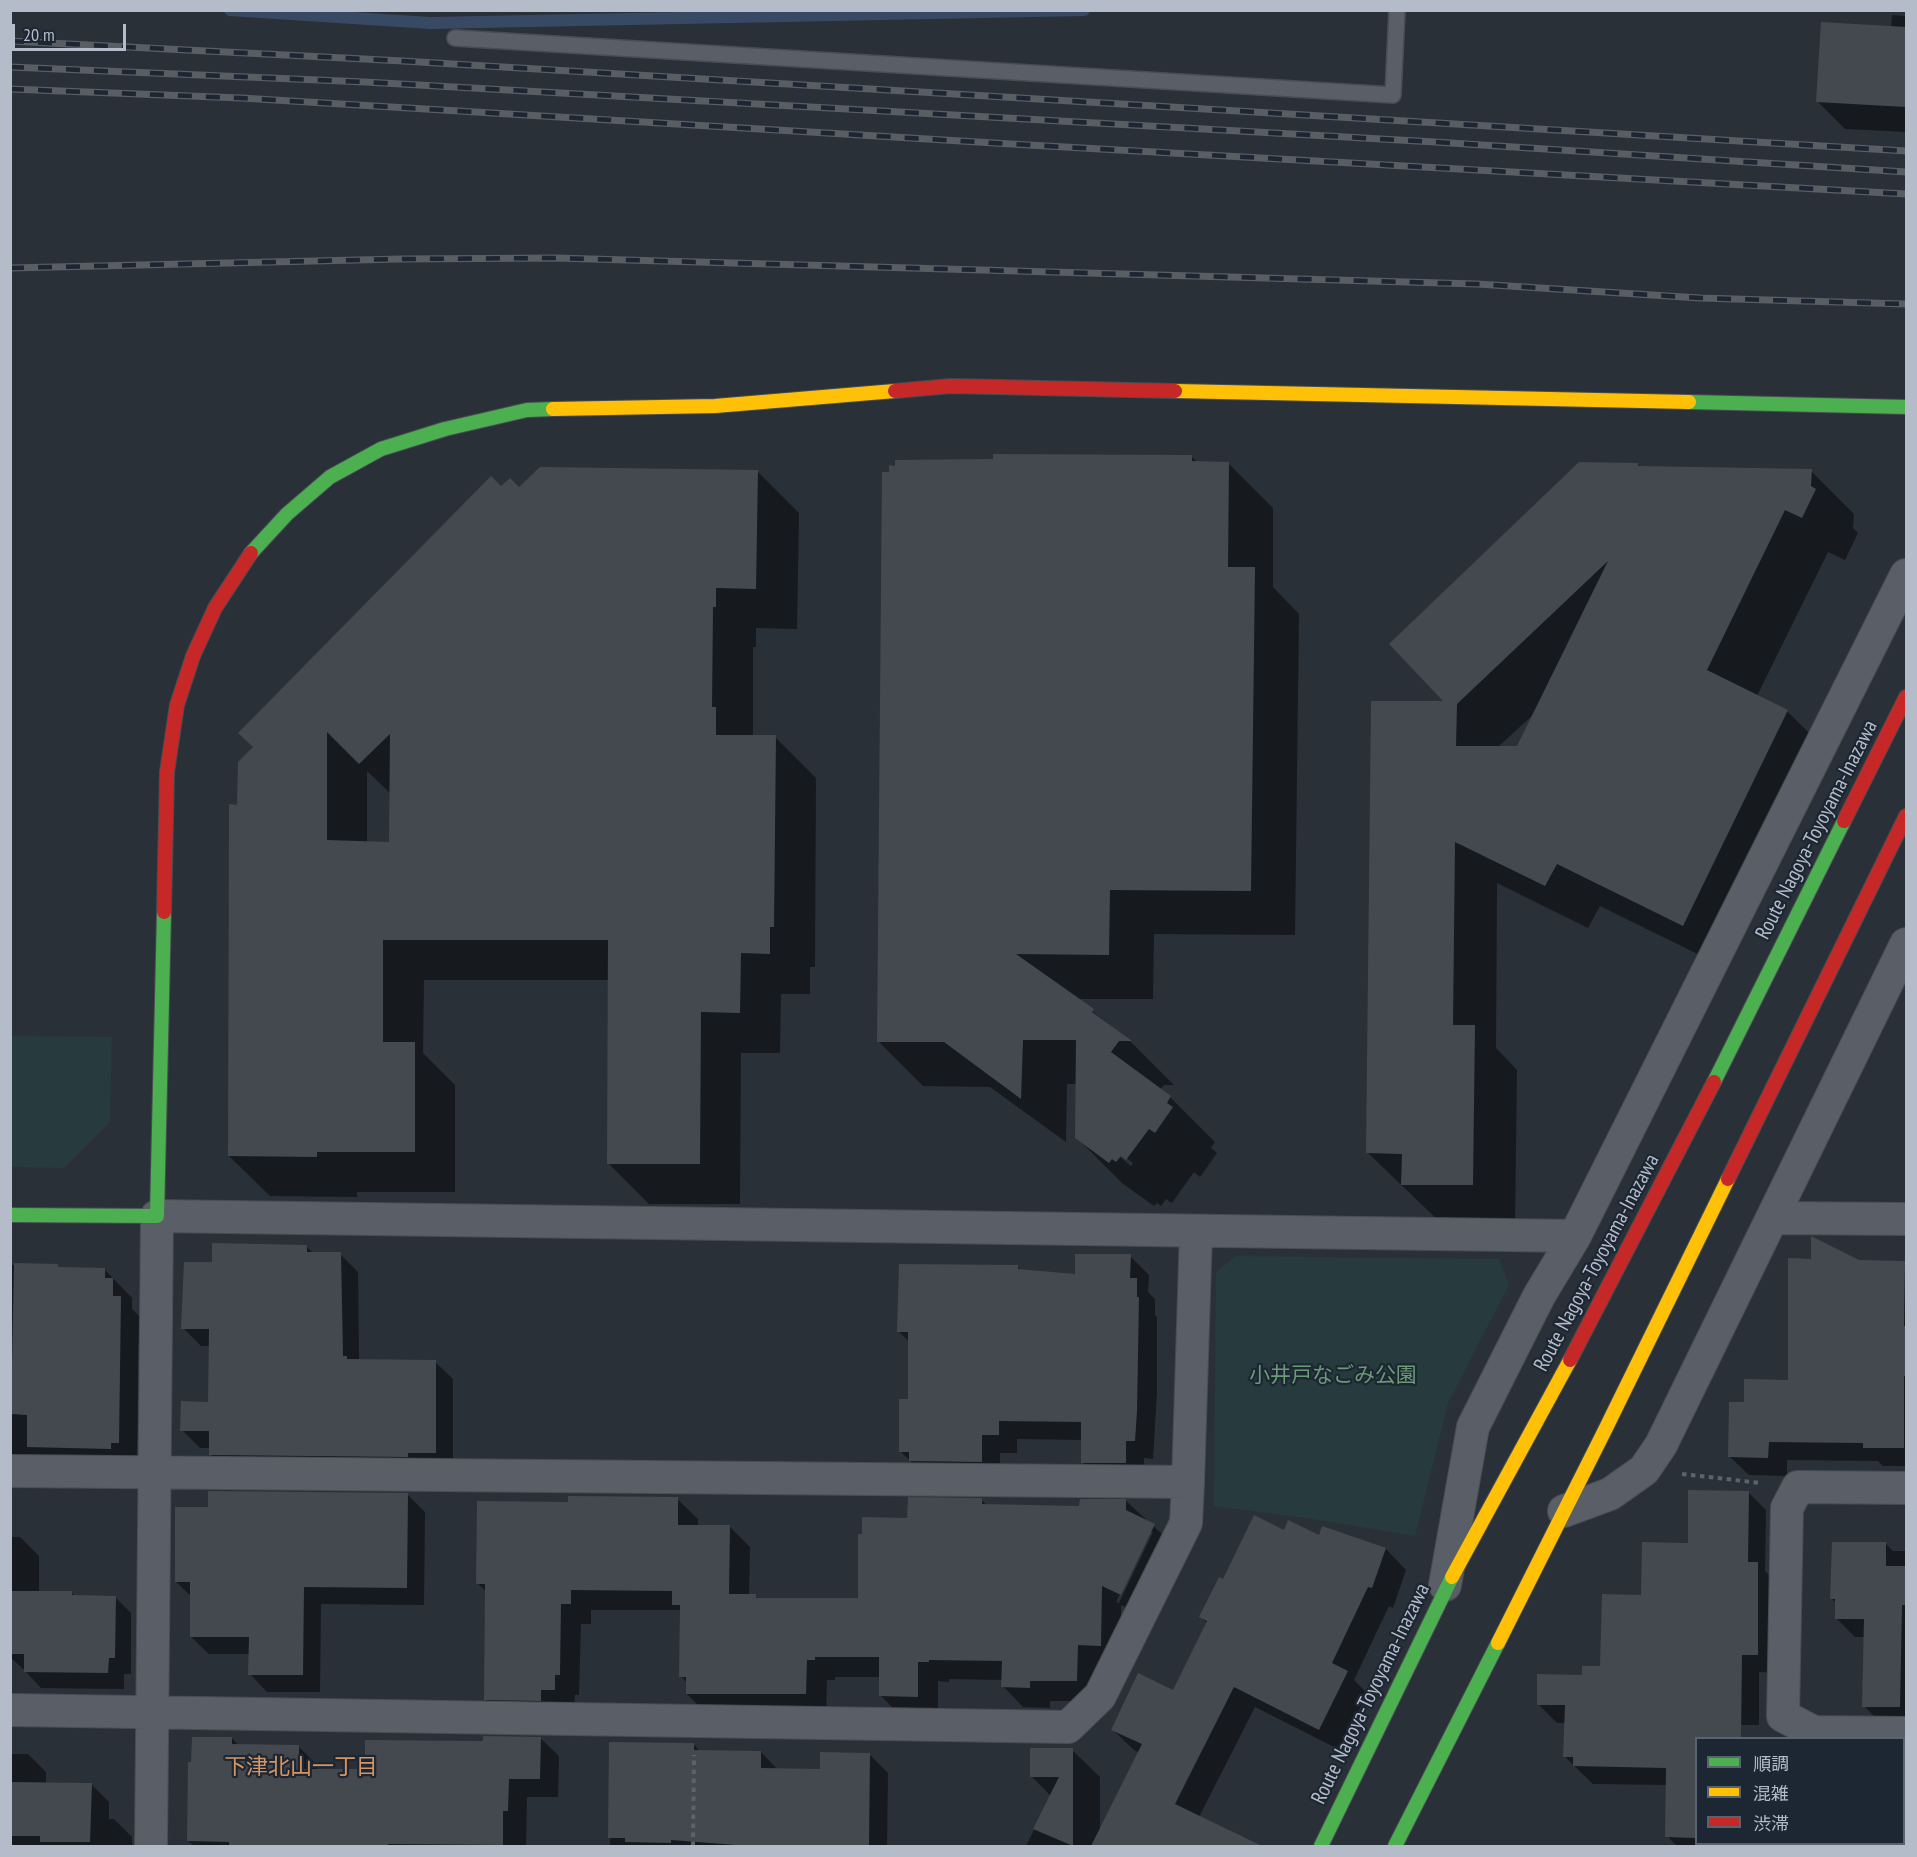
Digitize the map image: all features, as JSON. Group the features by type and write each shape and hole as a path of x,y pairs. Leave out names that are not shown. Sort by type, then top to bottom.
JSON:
{"street":[{"path":"151,1846 157,1216 167,772 177,705 193,656 215,608 247,557 287,514 330,477 381,449 445,429 526,410 715,406 951,386 1906,407"},
{"path":"1444,1592 1473,1427 1539,1296 1575,1236 1906,575"},
{"name":"Route Nagoya-Toyoyama-Inazawa","path":"1321,1846 1444,1592 1547,1404 1668,1174 1906,697"},
{"path":"1395,1846 1564,1511 1906,816"},
{"path":"1564,1511 1610,1494 1644,1470 1661,1445 1906,944"},
{"path":"10,1215 1575,1236"},
{"path":"1773,1218 1906,1219"},
{"path":"10,1710 1068,1727 1100,1695 1186,1523 1196,1231"},
{"path":"10,1471 1188,1482"},
{"path":"1906,1488 1798,1487 1786,1508 1784,1716 1814,1732 1906,1733"}],"lane":[{"path":"455,38 1393,95 1397,10"}],"path":[{"path":"1676,1473 1798,1487"},
{"path":"693,1846 695,1721"}],"green space":[{"path":"11,1036 112,1037 110,1122 64,1168 11,1167"},
{"name":"小井戸なごみ公園","path":"1236,1256 1499,1259 1509,1285 1448,1403 1415,1536 1214,1506 1216,1272"}],"building":[{"path":"1821,22 1906,27 1906,107 1816,102"},
{"path":"993,454 1192,455 1192,461 1229,462 1228,567 1255,567 1251,891 1110,890 1109,955 1016,954 1094,1009 1092,1012 1132,1041 1119,1041 1111,1052 1171,1096 1167,1103 1173,1107 1155,1133 1149,1129 1126,1160 1121,1156 1116,1162 1112,1159 1109,1163 1075,1138 1076,1040 1023,1040 1021,1099 944,1042 877,1042 882,472 889,472 889,465 895,466 895,460 993,459"},
{"path":"1579,462 1638,463 1638,466 1812,469 1811,486 1816,489 1802,518 1785,510 1707,670 1788,710 1683,926 1557,864 1545,886 1455,842 1453,1025 1475,1025 1473,1185 1401,1185 1402,1154 1366,1153 1371,701 1443,701 1389,644","holes":["1608,561 1517,746 1456,746 1457,704"]},
{"path":"540,467 758,470 756,589 716,588 716,607 713,607 712,707 716,707 716,735 776,735 774,927 770,927 770,954 741,953 740,1013 701,1012 700,1164 607,1164 608,940 383,940 383,1042 415,1042 415,1152 317,1152 317,1157 228,1156 229,804 237,805 238,762 253,747 238,733 491,476 501,486 510,478 519,487","holes":["327,732 359,764 390,734 389,842 327,840"]},
{"path":"1811,1236 1859,1260 1905,1261 1904,1448 1863,1448 1863,1443 1769,1442 1768,1458 1728,1457 1729,1402 1744,1402 1744,1379 1788,1380 1788,1258 1811,1259"},
{"path":"212,1243 307,1245 307,1252 341,1252 343,1356 347,1356 347,1359 436,1360 436,1453 408,1453 408,1457 209,1455 209,1431 180,1431 181,1401 208,1402 209,1329 181,1329 184,1262 212,1262"},
{"path":"1075,1254 1131,1254 1130,1278 1137,1278 1137,1297 1139,1297 1137,1411 1135,1441 1126,1441 1126,1463 1081,1463 1081,1422 999,1421 999,1435 982,1435 982,1462 909,1461 909,1452 899,1452 899,1399 908,1399 908,1332 897,1332 899,1264 1018,1265 1018,1269 1075,1274"},
{"path":"14,1263 105,1268 105,1278 113,1278 113,1296 121,1296 119,1443 111,1443 111,1449 27,1447 27,1415 11,1414"},
{"path":"1688,1490 1749,1491 1748,1562 1758,1562 1758,1655 1742,1655 1741,1737 1695,1737 1695,1838 1665,1837 1666,1768 1573,1766 1573,1757 1563,1757 1565,1705 1537,1705 1537,1674 1582,1675 1582,1666 1600,1666 1602,1594 1641,1595 1642,1542 1688,1543"},
{"path":"208,1491 408,1493 407,1588 304,1587 303,1675 248,1675 249,1637 190,1637 190,1582 175,1582 175,1507 208,1507"},
{"path":"568,1496 678,1497 678,1525 730,1525 729,1594 756,1594 756,1598 858,1598 858,1534 862,1534 862,1517 907,1518 908,1497 982,1498 982,1504 1079,1506 1080,1499 1126,1499 1126,1510 1155,1524 1121,1595 1102,1586 1101,1646 1078,1645 1077,1681 1030,1681 1030,1688 1001,1687 1002,1661 929,1660 929,1662 918,1662 918,1697 879,1696 879,1657 815,1657 815,1660 807,1660 806,1694 686,1694 686,1677 679,1677 680,1605 672,1605 672,1591 571,1590 571,1604 561,1604 560,1675 555,1675 555,1690 541,1690 541,1701 484,1700 485,1584 476,1584 477,1501 568,1502"},
{"path":"1254,1515 1284,1530 1288,1520 1319,1535 1322,1526 1386,1548 1372,1588 1368,1587 1332,1663 1348,1671 1319,1730 1234,1687 1175,1804 1262,1846 1091,1846 1142,1744 1111,1730 1138,1673 1173,1690 1207,1621 1199,1617 1219,1577 1223,1579"},
{"path":"1832,1542 1886,1542 1886,1566 1906,1566 1906,1605 1902,1605 1900,1707 1862,1707 1864,1619 1835,1619 1835,1599 1830,1599"},
{"path":"10,1591 72,1591 72,1595 116,1596 115,1658 109,1658 108,1673 24,1672 24,1654 10,1654"},
{"path":"483,1736 541,1737 540,1779 509,1779 508,1811 503,1811 503,1845 229,1846 229,1842 187,1841 188,1762 191,1762 192,1737 232,1737 232,1744 299,1745 299,1756 304,1756 303,1769 365,1769 365,1740 483,1741"},
{"path":"609,1742 694,1743 694,1750 761,1751 761,1768 820,1769 820,1752 870,1753 869,1846 749,1846 671,1840 671,1843 625,1842 625,1838 608,1838"},
{"path":"1030,1748 1073,1748 1073,1846 1033,1829 1059,1777 1030,1777"},
{"path":"10,1782 92,1783 90,1842 40,1842 40,1836 10,1836"}],"waterway":[{"path":"230,10 430,23 1084,10"}],"railway":[{"path":"10,41 403,61 1906,151"},
{"path":"10,67 365,82 1435,142 1906,172"},
{"path":"10,89 241,98 1906,194"},
{"path":"10,268 401,259 556,258 1477,284 1700,298 1906,304"}],"traffic: fast":[{"path":"1689,402 1906,407"},
{"path":"251,553 287,514 330,477 381,449 445,429 527,410 553,409"},
{"path":"1714,1082 1844,821"},
{"path":"10,1215 157,1216 164,912"},
{"path":"1321,1846 1452,1577"},
{"path":"1395,1846 1498,1643"}],"traffic: slow":[{"path":"553,409 715,406 895,391"},
{"path":"1175,391 1689,402"},
{"path":"1498,1643 1728,1179"},
{"path":"1452,1577 1570,1360"}],"traffic: jam":[{"path":"895,391 951,386 1175,391"},
{"path":"164,912 167,772 177,705 193,656 215,608 251,553"},
{"path":"1844,821 1906,697"},
{"path":"1728,1179 1906,816"},
{"path":"1570,1360 1714,1082"}],"district":[{"name":"下津北山一丁目","path":"301,1768"}]}
